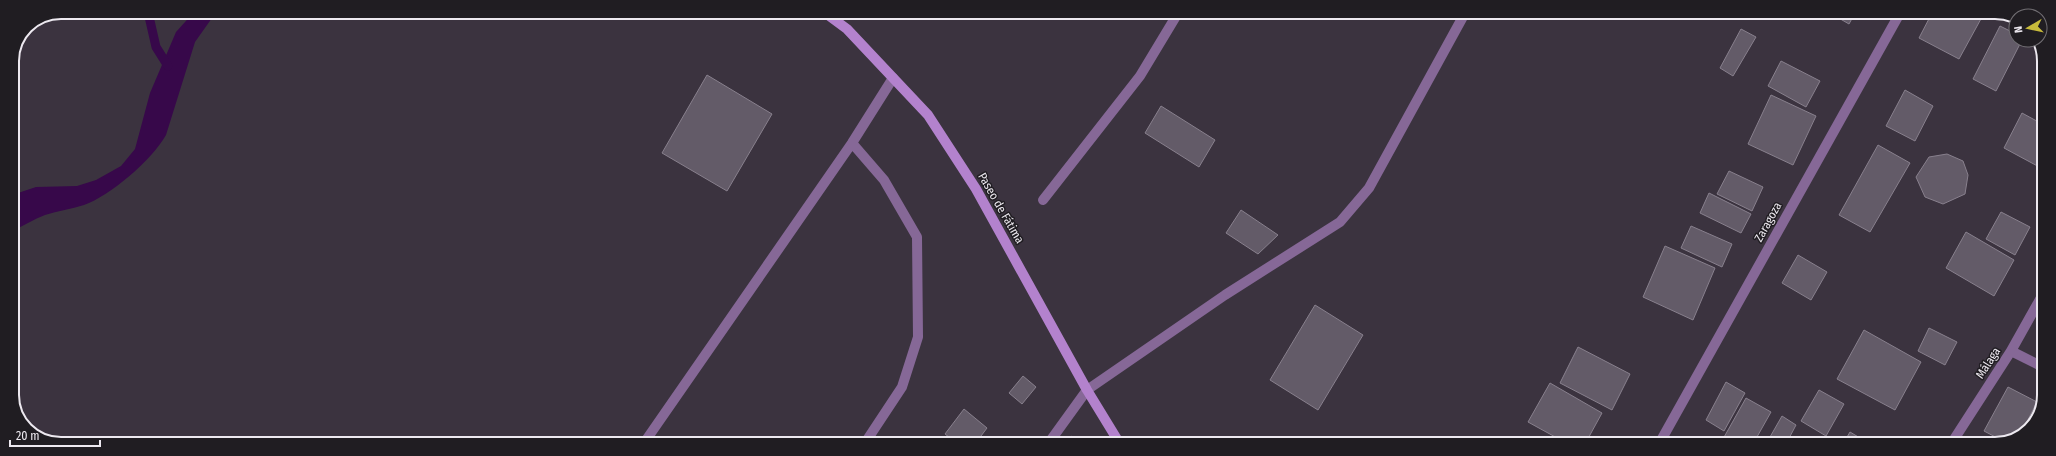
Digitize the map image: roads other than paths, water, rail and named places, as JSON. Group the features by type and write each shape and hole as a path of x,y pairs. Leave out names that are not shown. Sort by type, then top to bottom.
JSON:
{"street":[{"name":"Paseo de Fátima","path":"833,19 847,29 928,115 976,189 1087,390 1116,437"},
{"path":"1043,200 1140,76 1174,19"},
{"path":"1053,437 1087,390 1225,295 1340,222 1369,188 1462,19"},
{"name":"Zaragoza","path":"1664,437 1897,19"},
{"path":"648,437 852,143 894,78"},
{"path":"852,143 884,180 917,237 918,337 902,387 870,437"},
{"name":"Málaga","path":"1956,437 2011,351 2037,305"},
{"path":"2011,351 2037,364"}],"waterway":[{"path":"150,19 156,47 168,66"}]}
